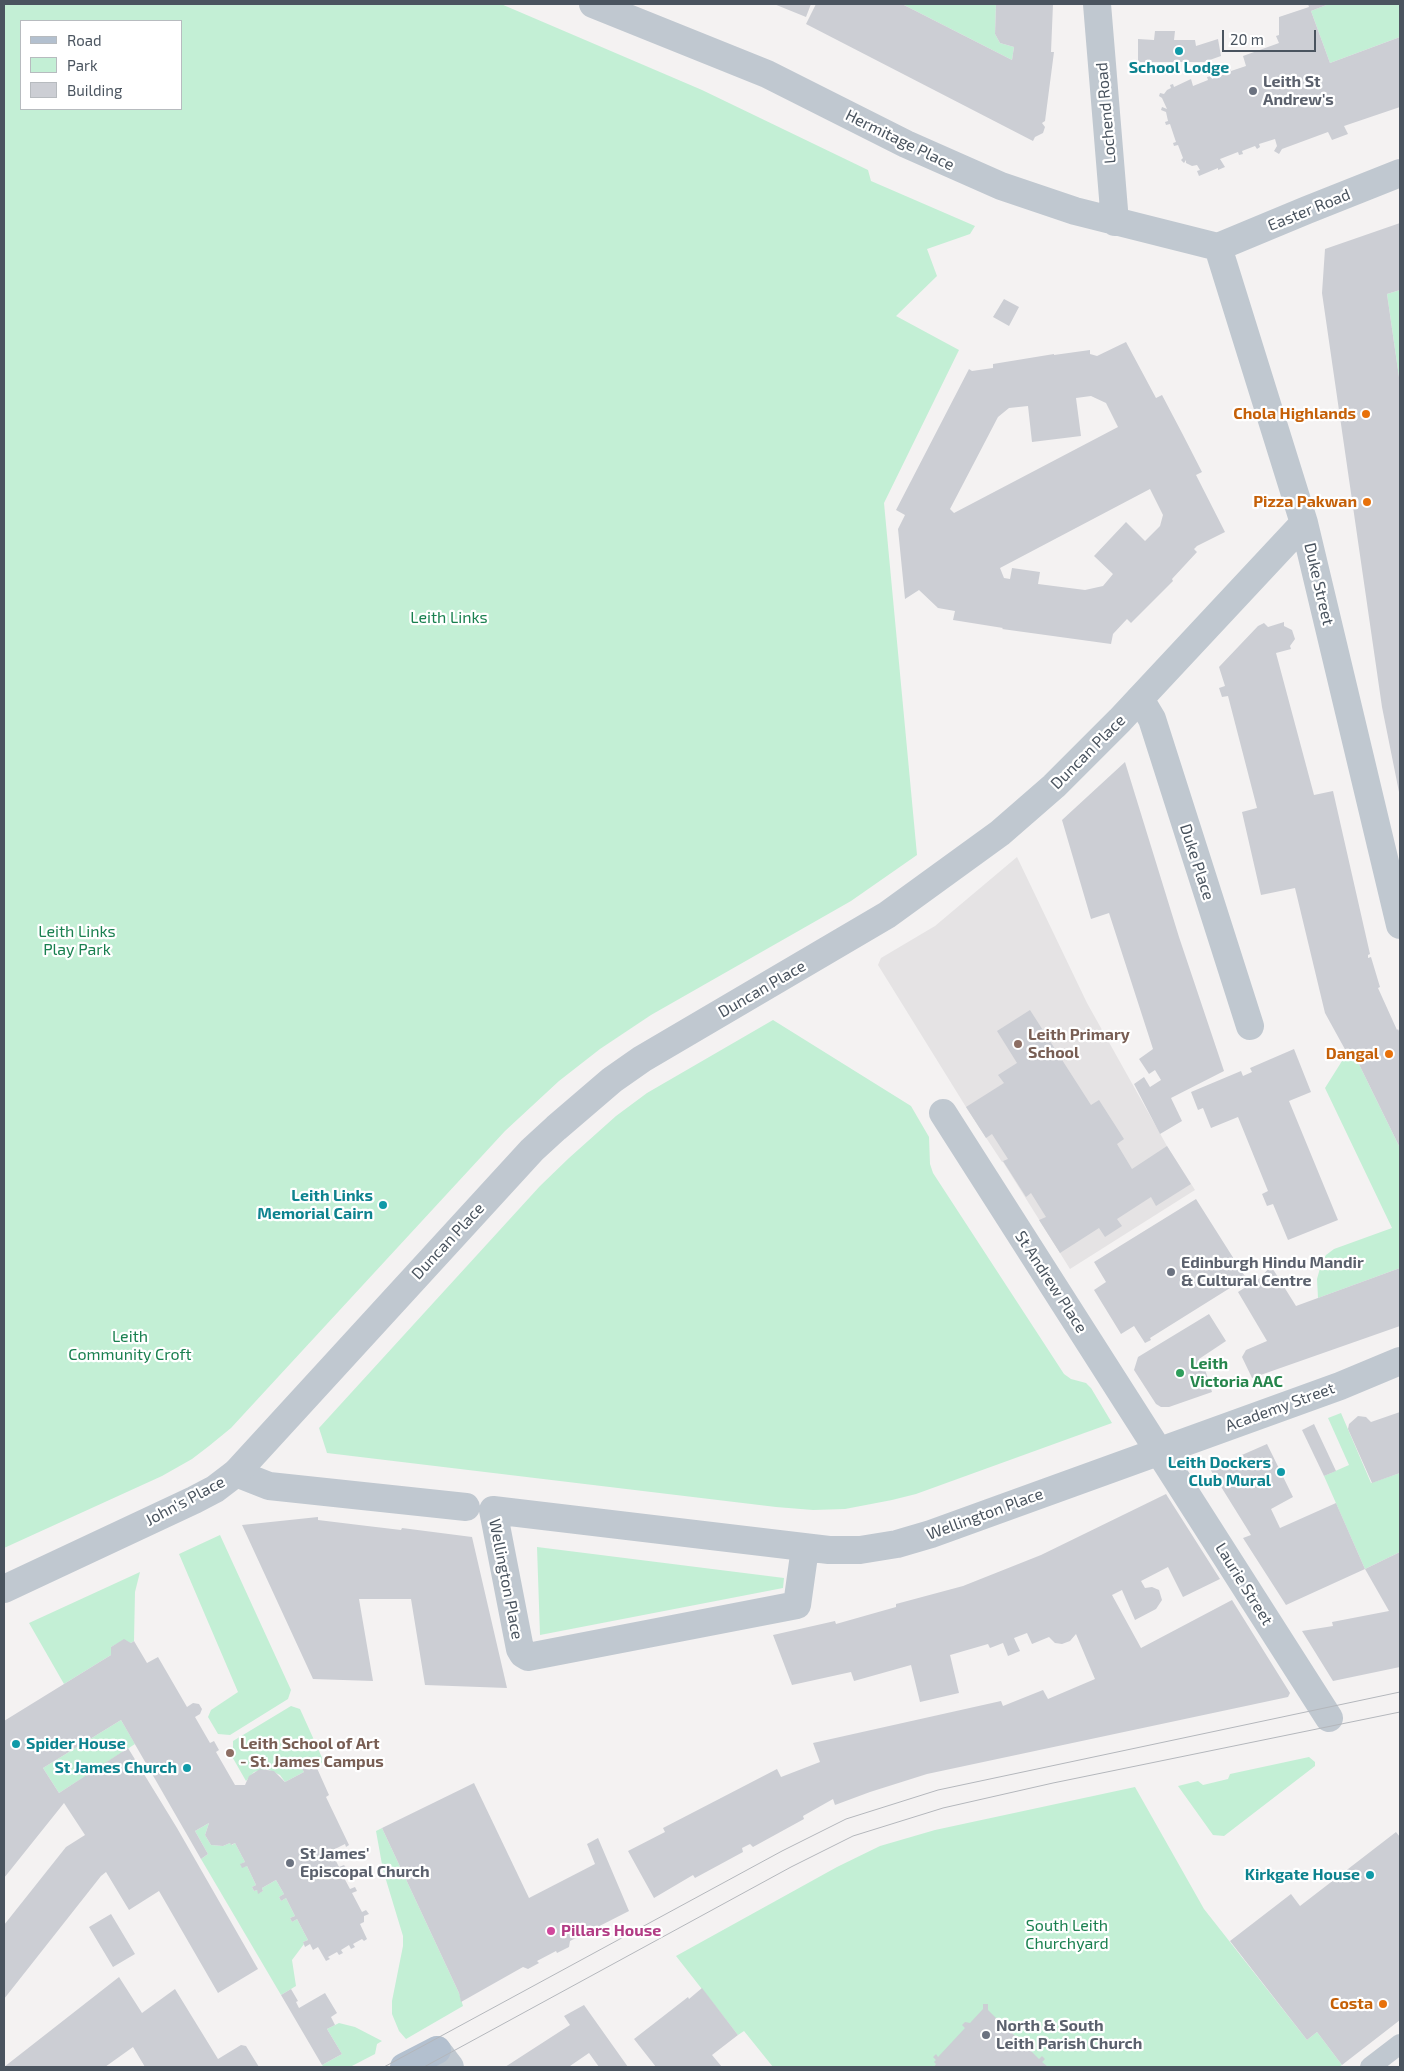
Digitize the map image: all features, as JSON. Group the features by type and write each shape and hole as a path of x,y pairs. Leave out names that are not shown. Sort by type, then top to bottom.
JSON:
{"main road":[{"path":"404,2067 444,2058"}],"street":[{"name":"Hermitage Place","path":"593,4 766,74 906,144 1001,186 1053,204 1115,222 1218,247"},
{"name":"Lochend Road","path":"1097,4 1115,222"},
{"name":"Easter Road","path":"1218,247 1400,174"},
{"name":"Duke Street","path":"1218,247 1304,523 1400,925"},
{"name":"Duncan Place","path":"236,1473 532,1150 585,1102 642,1059 887,915 1000,833 1054,786 1140,699 1304,523"},
{"name":"Duke Place","path":"1140,699 1152,719 1250,1026"},
{"name":"St Andrew Place","path":"943,1114 1159,1450"},
{"name":"Academy Street","path":"1159,1450 1340,1386 1400,1361"},
{"name":"Wellington Place","path":"805,1548 797,1604 528,1657 520,1649 493,1510 805,1548 860,1550 897,1544 931,1534 1159,1450"},
{"name":"Laurie Street","path":"1159,1450 1329,1718"},
{"name":"John's Place","path":"4,1589 215,1490 236,1473 270,1486 466,1507"},
{"path":"1370,2067 1400,2044"}],"shaded area":[{"name":"Leith Primary School","path":"1017,857 1087,1003 1167,1146 1195,1190 1070,1269 878,965 881,958 935,926"}],"green space":[{"name":"Leith Links","path":"4,4 501,4 702,90 868,170 871,181 975,226 970,234 927,249 937,276 896,316 959,350 884,503 917,855 851,901 651,1015 600,1049 559,1081 505,1131 231,1428 192,1459 162,1476 4,1548"},
{"path":"902,4 996,4 995,34 1000,43 1014,47 1012,60"},
{"path":"1329,4 1400,4 1400,37 1330,63 1311,11"},
{"path":"1400,290 1400,384 1387,294"},
{"path":"773,1020 911,1106 929,1137 930,1164 933,1173 1064,1374 1071,1379 1086,1383 1091,1388 1112,1423 916,1494 845,1509 813,1510 776,1507 327,1453 319,1428 540,1186 616,1116 647,1093"},
{"path":"1352,1050 1400,1148 1400,1268 1318,1298 1317,1279 1322,1261 1326,1255 1334,1249 1392,1228 1325,1088 1347,1053"},
{"path":"1341,1413 1371,1483 1400,1473 1400,1552 1365,1569 1324,1476 1349,1465 1328,1418"},
{"path":"220,1535 291,1690 288,1699 230,1735 218,1734 208,1717 211,1710 238,1692 179,1554"},
{"path":"537,1547 784,1578 783,1588 540,1635"},
{"path":"140,1572 135,1592 134,1641 131,1643 124,1640 111,1647 111,1655 64,1684 29,1623"},
{"path":"291,1706 300,1709 324,1762 309,1770 306,1765 301,1767 304,1772 285,1782 280,1775 267,1769 254,1772 246,1781 230,1753 233,1748 233,1741"},
{"path":"121,1720 135,1744 59,1793 43,1768"},
{"path":"1309,1757 1315,1762 1315,1766 1224,1836 1213,1835 1178,1786 1198,1781 1203,1785 1228,1779 1230,1774"},
{"name":"South Leith Churchyard","path":"1135,1787 1204,1909 1307,2040 1317,2032 1342,2065 1339,2067 773,2067 744,2031 738,2035 676,1956 837,1867 880,1846 935,1830"},
{"path":"209,1823 205,1835 211,1845 223,1846 235,1843 245,1862 241,1864 242,1867 247,1866 256,1885 252,1887 254,1891 257,1890 259,1893 263,1891 262,1888 276,1880 284,1894 279,1897 281,1901 286,1898 295,1916 290,1918 292,1922 297,1919 308,1940 303,1942 304,1944 292,1960 296,1986 281,1995 201,1859 208,1854 195,1831"},
{"path":"382,1828 459,1993 463,2006 406,2039 399,2031 392,2014 392,2001 403,1946 403,1936 383,1870 376,1831"},
{"path":"339,2023 355,2027 382,2041 377,2044 375,2054 350,2067 324,2067 322,2065 342,2054 327,2029"}],"building":[{"path":"774,4 811,4 806,17"},
{"path":"816,4 902,4 1012,60 1014,47 1000,43 995,34 996,4 1053,4 1051,52 1054,52 1045,121 1042,123 1045,127 1043,133 1035,137 1033,141 806,24"},
{"name":"Leith St Andrew's","path":"1308,4 1329,4 1311,11 1330,63 1400,37 1400,107 1344,126 1348,134 1332,140 1328,132 1282,149 1279,154 1274,151 1277,146 1275,139 1259,144 1260,147 1257,149 1255,146 1242,151 1243,154 1239,155 1238,152 1220,159 1225,167 1199,176 1197,171 1200,170 1197,165 1192,166 1186,163 1186,160 1184,163 1181,160 1183,158 1178,145 1174,146 1173,143 1176,142 1170,124 1166,125 1165,122 1168,121 1166,112 1161,110 1162,107 1167,109 1162,98 1159,96 1160,93 1164,94 1171,88 1170,85 1173,84 1174,87 1191,79 1193,86 1208,80 1207,77 1211,76 1212,79 1227,73 1226,70 1230,68 1231,71 1246,66 1243,56 1279,43 1276,36 1279,35 1279,17 1309,7"},
{"name":"School Lodge","path":"1155,31 1175,31 1174,40 1195,40 1196,46 1218,39 1221,56 1204,62 1138,62 1138,39 1154,40"},
{"path":"1400,223 1400,290 1387,294 1400,384 1399,792 1382,707 1322,293 1325,249"},
{"path":"1004,299 1019,307 1009,326 993,317"},
{"path":"1126,342 1156,398 1162,395 1182,433 1202,472 1196,475 1225,532 1197,546 1194,549 1197,552 1172,579 1173,581 1131,623 1127,619 1113,634 1111,644 1002,629 953,620 955,611 938,608 919,590 905,599 898,529 905,515 896,510 969,369 972,371 993,368 993,364 1090,350 1090,354 1097,356","holes":["1091,396 1106,403 1118,427 954,513 950,509 998,417 1009,408 1028,406 1032,442 1081,436 1076,398","1150,489 1163,515 1160,526 1145,541 1126,522 1094,556 1113,574 1103,586 1085,590 1038,584 1040,572 1012,568 1010,579 1004,578 1000,568"]},
{"path":"1284,622 1284,626 1292,630 1295,639 1290,646 1291,649 1276,653 1314,795 1333,791 1370,954 1368,958 1371,957 1380,987 1378,988 1400,1033 1400,1148 1352,1050 1347,1053 1325,1013 1295,888 1261,895 1242,812 1257,808 1228,696 1222,697 1219,688 1225,686 1219,667 1258,626 1264,623 1268,627"},
{"path":"1125,762 1179,937 1224,1071 1171,1098 1182,1121 1160,1134 1134,1084 1144,1077 1150,1087 1161,1080 1155,1070 1149,1074 1139,1059 1153,1049 1109,913 1091,919 1062,820"},
{"path":"1030,1010 1091,1105 1099,1100 1124,1139 1117,1144 1132,1169 1167,1146 1191,1184 1156,1206 1151,1197 1117,1219 1122,1226 1105,1237 1099,1228 1060,1253 1039,1220 1046,1217 1031,1193 1026,1197 1003,1161 1008,1159 992,1134 986,1138 966,1107 1004,1083 998,1075 1017,1063 997,1031"},
{"path":"1294,1049 1311,1092 1289,1101 1338,1220 1288,1240 1273,1204 1267,1206 1262,1194 1268,1191 1238,1117 1211,1128 1203,1108 1198,1110 1191,1092 1241,1071 1243,1076 1252,1072 1250,1068"},
{"name":"Edinburgh Hindu Mandir & Cultural Centre","path":"1196,1199 1246,1278 1145,1343 1134,1326 1121,1334 1094,1290 1106,1282 1094,1262"},
{"path":"1271,1266 1296,1306 1400,1268 1400,1326 1252,1378 1242,1357 1246,1350 1267,1341 1238,1292 1260,1278"},
{"path":"1209,1314 1226,1341 1199,1359 1204,1366 1212,1392 1169,1407 1161,1407 1156,1404 1134,1370 1138,1357"},
{"path":"1400,1412 1400,1473 1372,1483 1348,1429 1349,1424 1358,1416 1366,1417 1371,1422"},
{"path":"1314,1424 1336,1471 1324,1476 1302,1430"},
{"path":"1267,1444 1293,1497 1271,1509 1280,1528 1336,1503 1365,1569 1286,1605 1243,1538 1251,1535 1210,1469"},
{"path":"1166,1494 1220,1579 1183,1597 1168,1567 1141,1581 1145,1588 1152,1587 1159,1590 1162,1600 1156,1609 1135,1620 1122,1590 1112,1595 1141,1648 1232,1600 1290,1693 1288,1697 927,1774 835,1805 833,1799 803,1816 804,1819 753,1847 750,1844 742,1848 743,1852 695,1878 693,1875 654,1898 628,1851 665,1832 663,1828 777,1769 781,1777 820,1762 813,1743 1001,1701 1003,1706 1043,1690 1048,1699 1095,1679 1076,1634 1070,1641 1062,1644 1055,1643 1049,1637 1032,1644 1027,1633 1014,1638 1020,1651 1008,1656 1003,1643 990,1648 988,1644 950,1655 959,1693 920,1702 911,1665 854,1681 851,1672 792,1685 773,1635 835,1621 836,1624 896,1607 896,1604 963,1586 1041,1555"},
{"path":"318,1517 318,1520 472,1537 507,1688 425,1685 411,1599 359,1599 373,1681 313,1679 242,1525"},
{"path":"1400,1552 1400,1667 1333,1681 1302,1631 1333,1626 1332,1622 1389,1611 1365,1569"},
{"path":"124,1639 131,1643 134,1641 147,1663 158,1657 187,1707 193,1703 199,1704 202,1709 200,1714 195,1717 210,1743 214,1741 219,1750 216,1752 235,1785 245,1785 249,1776 260,1769 274,1771 285,1782 304,1772 301,1767 306,1765 309,1770 316,1766 329,1795 326,1797 349,1845 346,1847 345,1844 331,1851 339,1867 344,1865 347,1869 341,1872 350,1889 355,1887 357,1891 352,1893 362,1912 366,1910 369,1914 364,1916 364,1922 360,1924 367,1939 364,1941 362,1939 353,1944 355,1947 351,1949 349,1945 341,1950 343,1953 339,1955 337,1952 328,1957 330,1959 326,1961 318,1947 313,1950 310,1944 305,1947 303,1942 308,1940 297,1919 292,1922 290,1918 295,1916 286,1898 281,1901 279,1897 284,1894 276,1880 262,1888 263,1891 258,1894 257,1890 254,1891 252,1887 256,1885 247,1866 242,1868 240,1864 245,1862 235,1843 223,1846 211,1845 205,1835 209,1823 195,1831 208,1854 201,1859 121,1720 43,1768 59,1793 128,1748 177,1828 258,1969 218,1993 159,1891 129,1910 106,1872 4,1999 4,1925 66,1847 85,1835 64,1803 4,1878 4,1721 111,1655 111,1647"},
{"path":"474,1783 529,1898 595,1864 587,1844 598,1838 629,1911 570,1941 569,1947 557,1953 556,1951 537,1961 539,1963 528,1969 523,1967 461,2002 459,1993 382,1828"},
{"path":"1396,1832 1400,1837 1400,2020 1342,2065 1317,2032 1307,2040 1230,1941 1291,1894 1300,1906"},
{"path":"111,1914 135,1954 113,1967 89,1927"},
{"path":"119,1977 142,2013 175,1989 218,2059 241,2045 246,2046 259,2067 145,2067 133,2047 105,2067 4,2067"},
{"path":"702,1988 738,2035 712,2055 722,2067 656,2067 634,2039"},
{"path":"291,1989 298,2001 296,2002 299,2008 325,1993 337,2013 331,2017 335,2025 327,2029 342,2054 322,2065 281,1995"},
{"name":"North & South Leith Parish Church","path":"983,2004 988,2004 988,2010 1005,2027 1008,2024 1011,2026 1008,2029 1023,2044 1026,2041 1029,2044 1026,2046 1039,2059 1042,2056 1045,2059 1042,2062 1048,2067 934,2067 936,2060 933,2057 936,2054 938,2057 965,2028 962,2025 965,2022 970,2023 983,2009"},
{"path":"584,2005 628,2067 599,2067 589,2053 571,2067 505,2067 570,2025 564,2016"}],"tram line":[{"path":"384,2067 782,1851 846,1819 938,1790 1400,1692"},
{"path":"424,2067 791,1867 853,1836 943,1808 1053,1783 1400,1712"}],"place":[{"name":"School Lodge","path":"1179,51"},
{"name":"Leith St Andrew's","path":"1253,91"},
{"name":"Chola Highlands","path":"1366,414"},
{"name":"Pizza Pakwan","path":"1367,502"},
{"name":"Leith Primary School","path":"1018,1044"},
{"name":"Dangal","path":"1389,1054"},
{"name":"Leith Links Memorial Cairn","path":"383,1205"},
{"name":"Edinburgh Hindu Mandir & Cultural Centre","path":"1171,1272"},
{"name":"Leith Victoria AAC","path":"1180,1373"},
{"name":"Leith Dockers Club Mural","path":"1281,1472"},
{"name":"Spider House","path":"16,1744"},
{"name":"Leith School of Art - St. James Campus","path":"230,1753"},
{"name":"St James Church","path":"187,1768"},
{"name":"St James' Episcopal Church","path":"290,1863"},
{"name":"Kirkgate House","path":"1370,1875"},
{"name":"Pillars House","path":"551,1931"},
{"name":"Costa","path":"1383,2004"},
{"name":"North & South Leith Parish Church","path":"986,2035"}],"park label":[{"name":"Leith Links Play Park","path":"77,941"},
{"name":"Leith Community Croft","path":"130,1346"}]}
